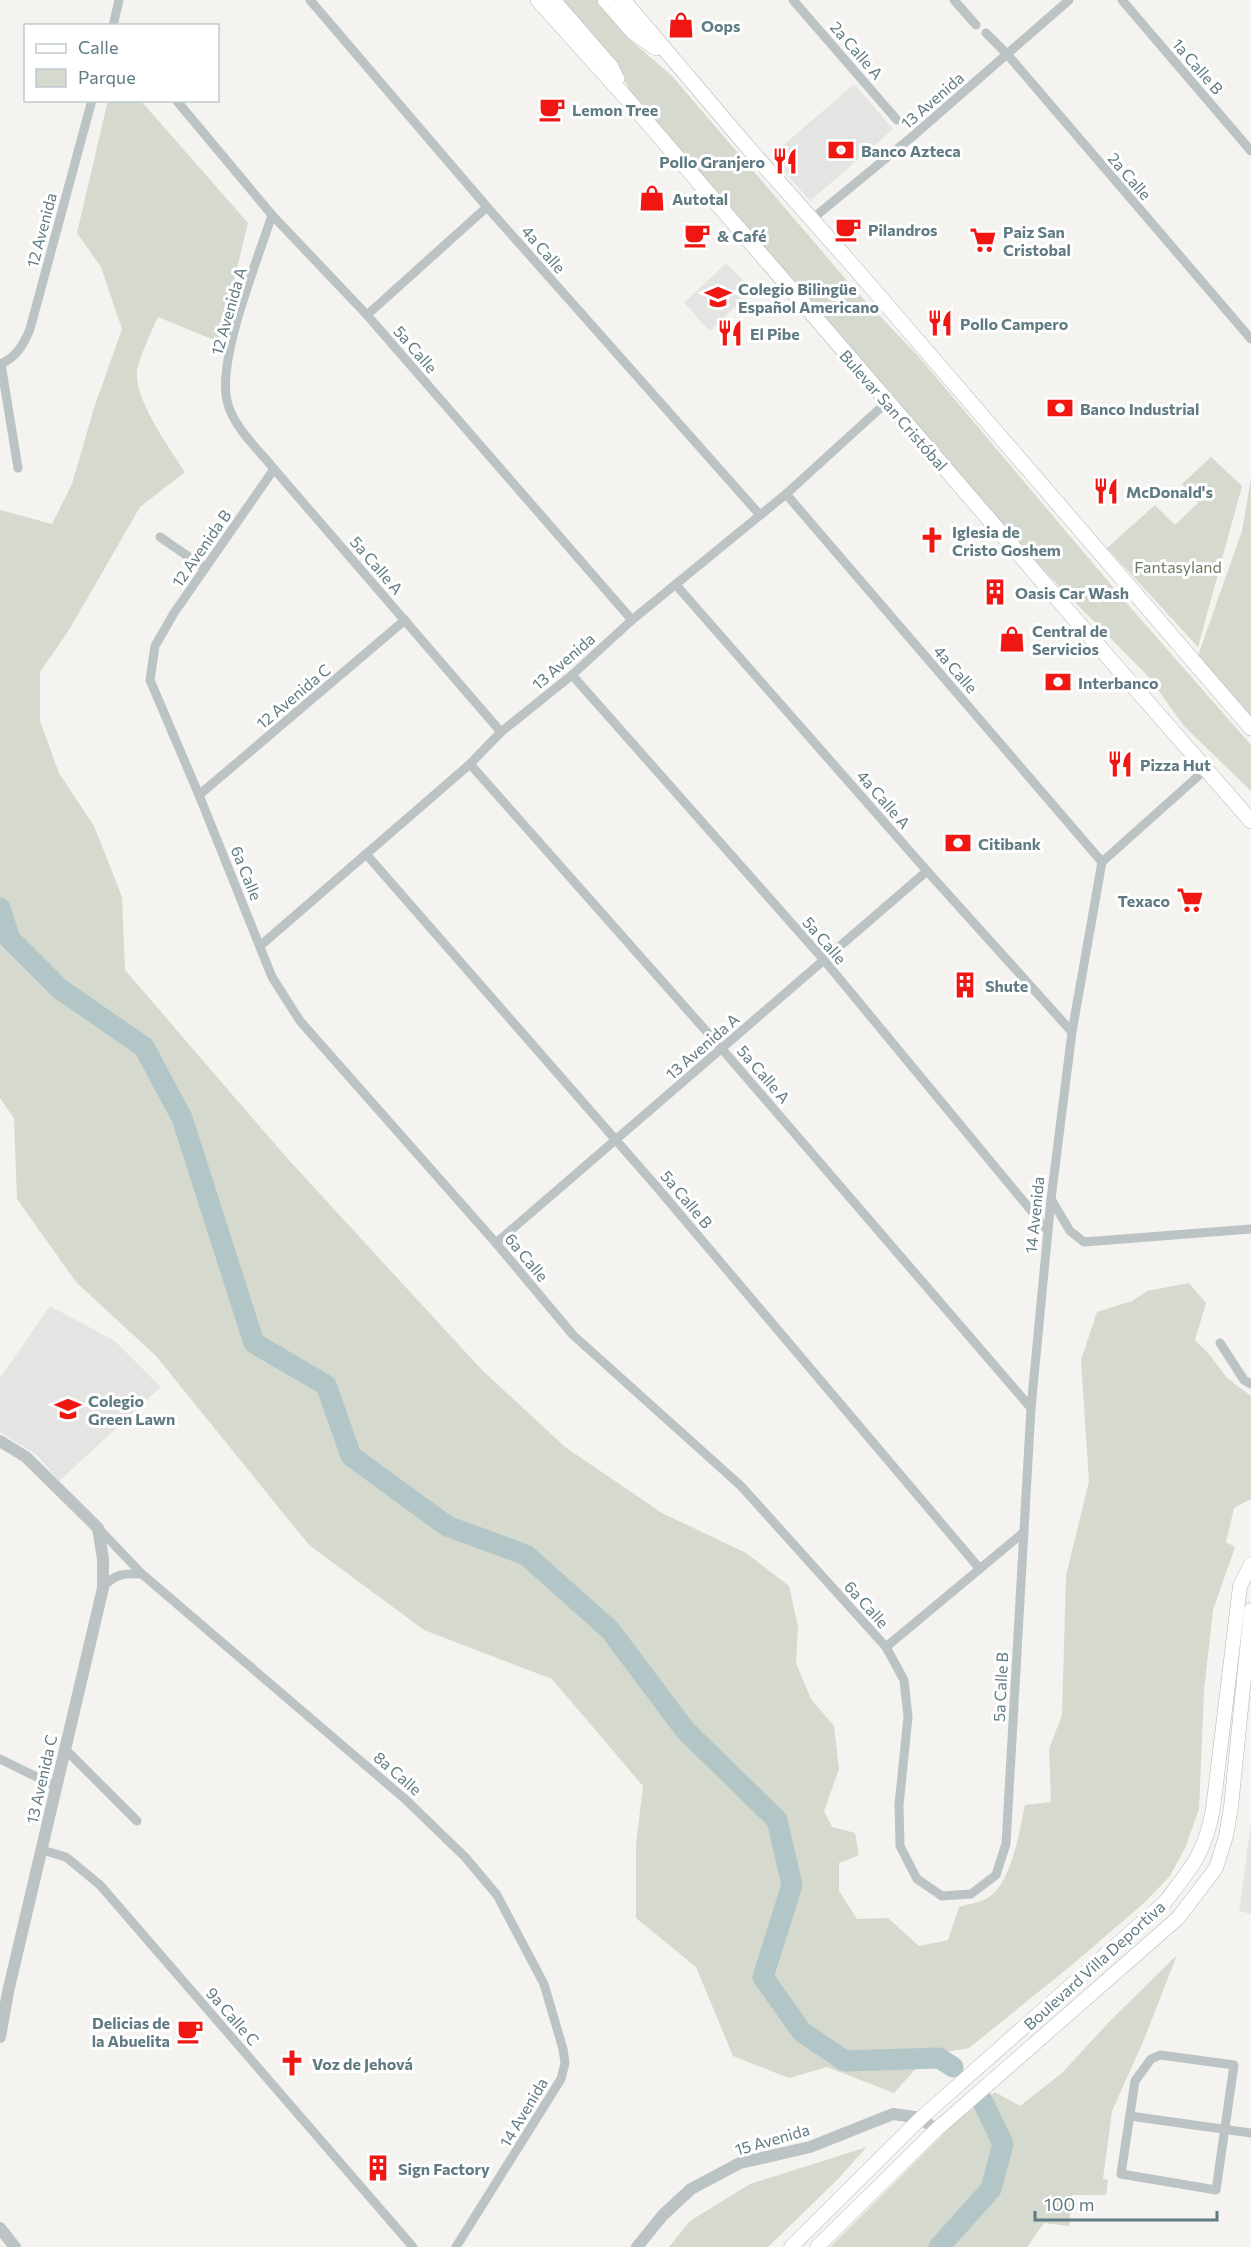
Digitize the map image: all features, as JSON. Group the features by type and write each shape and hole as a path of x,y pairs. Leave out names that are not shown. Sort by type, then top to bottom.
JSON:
{"main road":[{"name":"Bulevar San Cristóbal","path":"538,0 628,100 1205,770 1248,816"},
{"path":"553,0 611,67 628,100"},
{"path":"605,0 633,32 674,60"},
{"path":"623,0 1251,728"},
{"name":"Boulevard Villa Deportiva","path":"791,2247 921,2118 1166,1902 1197,1860 1208,1836 1213,1809 1240,1586 1251,1564"},
{"name":"Boulevard Villa Deportiva","path":"817,2247 936,2130 1178,1918 1216,1868 1227,1836 1231,1807 1251,1610"},
{"path":"1229,1669 1244,1671"}],"street":[{"path":"113,24 119,0"},
{"name":"4a Calle","path":"310,0 487,207 760,515"},
{"name":"2a Calle A","path":"793,0 897,120"},
{"path":"954,0 976,25"},
{"name":"13 Avenida","path":"812,219 913,136 1069,0"},
{"name":"1a Calle B","path":"1122,0 1251,151"},
{"name":"2a Calle","path":"986,33 1007,54 1251,339"},
{"name":"12 Avenida","path":"3,363 22,347 30,329 91,102"},
{"name":"5a Calle","path":"178,102 272,215 367,315 632,620"},
{"path":"367,315 487,207"},
{"name":"12 Avenida A","path":"233,415 227,401 226,375 231,346 272,215"},
{"path":"3,363 18,468"},
{"name":"13 Avenida","path":"260,946 470,764 501,732 572,675 632,620 786,494 887,402"},
{"name":"5a Calle A","path":"233,415 248,438 274,469 501,732"},
{"name":"12 Avenida B","path":"155,646 205,568 274,469"},
{"name":"4a Calle","path":"786,494 1102,862"},
{"path":"160,537 205,568"},
{"name":"4a Calle A","path":"676,585 1072,1032"},
{"name":"12 Avenida C","path":"200,795 405,620"},
{"name":"6a Calle","path":"155,646 150,680 200,795 272,977 300,1021 496,1243 573,1335 741,1486 886,1647 904,1680 908,1717 899,1804 900,1846"},
{"name":"5a Calle","path":"572,675 824,960 1048,1231"},
{"name":"5a Calle A","path":"470,764 722,1049 1031,1408"},
{"path":"1102,862 1205,770"},
{"name":"5a Calle B","path":"366,854 615,1140 980,1569"},
{"name":"14 Avenida","path":"1024,1532 1031,1408 1051,1199 1072,1032 1102,862"},
{"name":"13 Avenida A","path":"496,1243 927,871"},
{"path":"1051,1199 1070,1231 1084,1242 1251,1229"},
{"path":"1220,1343 1244,1380 1251,1384"},
{"name":"8a Calle","path":"0,1441 26,1457 142,1574 405,1799 465,1857 497,1895 543,1984 563,2049"},
{"name":"13 Avenida C","path":"0,2037 4,1991 42,1850 103,1588 103,1559 98,1528"},
{"path":"886,1647 1024,1532"},
{"name":"5a Calle B","path":"900,1846 917,1879 942,1896 971,1894 996,1875 1006,1844 1024,1532"},
{"path":"103,1588 109,1580 124,1573 142,1574"},
{"path":"65,1749 137,1821"},
{"path":"0,1760 56,1786"},
{"name":"9a Calle C","path":"42,1850 66,1857 100,1885 412,2247"},
{"name":"14 Avenida","path":"456,2247 561,2079 565,2062 563,2049"},
{"path":"1160,2055 1233,2065 1224,2129 1216,2190 1121,2174 1136,2081 1151,2059 1160,2055"},
{"name":"15 Avenida","path":"637,2247 663,2215 691,2189 740,2163 810,2147 893,2114 921,2118"},
{"path":"1130,2116 1251,2133"},
{"path":"921,2118 936,2130"},
{"path":"0,2228 15,2247"}],"shaded area":[{"path":"854,84 893,129 810,201 771,156"},
{"name":"Colegio Bilingüe Español Americano","path":"726,263 753,290 710,331 684,303"},
{"name":"Colegio Green Lawn","path":"50,1306 115,1341 161,1387 59,1481 38,1456 0,1432 0,1378"},
{"path":"1251,1823 1251,1914 1239,1911"}],"green space":[{"path":"557,0 597,0 634,43 672,76 855,290 918,356 1123,599 1251,745 1251,791 1184,726 1148,676 984,510 638,105 620,72"},
{"path":"108,102 142,102 248,223 219,342 158,317 138,365 138,382 147,409 185,472 140,507 69,630 40,672 40,721 59,773 94,826 122,897 125,970 286,1157 481,1369 565,1447 662,1513 746,1553 789,1586 798,1627 796,1663 811,1699 834,1726 839,1769 824,1811 832,1827 855,1833 859,1855 839,1863 839,1891 857,1919 888,1918 919,1946 948,1940 959,1907 986,1899 1002,1883 1013,1856 1025,1805 1051,1802 1049,1749 1062,1715 1066,1576 1089,1481 1081,1360 1097,1312 1132,1301 1147,1291 1189,1283 1206,1303 1195,1340 1227,1378 1251,1396 1251,1499 1234,1508 1226,1542 1235,1547 1213,1610 1204,1690 1199,1809 1185,1848 1170,1876 1144,1903 1073,1964 969,2048 928,2055 894,2093 827,2067 789,2078 733,2056 696,1967 636,1918 636,1845 643,1786 552,1679 424,1630 309,1545 156,1356 76,1282 17,1199 14,1118 0,1098 0,510 52,524 72,484 94,408 122,329 101,267 77,233"},
{"name":"Fantasyland","path":"1211,457 1242,486 1198,647 1107,548 1155,505 1175,525 1198,503 1182,484"},
{"path":"1251,478 1251,728 1195,664 1242,531"},
{"path":"1177,1955 1143,2042 1112,2111 1103,2179 1108,2180 1106,2195 1072,2195 1069,2226 1044,2223 1027,2247 830,2247 959,2119 995,2092 1020,2106 1062,2073 1109,2022"},
{"path":"867,2147 837,2180 768,2247 669,2247 690,2221 750,2184"}],"waterway":[{"path":"0,908 10,939 60,989 144,1047 182,1118 254,1343 326,1385 351,1456 447,1526 526,1555 610,1630 685,1730 777,1820 792,1885 763,1977 802,2032 845,2061 939,2058 953,2067"},
{"path":"939,2247 991,2189 1003,2144 982,2100"}],"place":[{"name":"Oops","path":"681,25"},
{"name":"Lemon Tree","path":"552,109"},
{"name":"Banco Azteca","path":"841,150"},
{"name":"Pollo Granjero","path":"785,161"},
{"name":"Autotal","path":"652,198"},
{"name":"Pilandros","path":"848,229"},
{"name":"& Café","path":"697,235"},
{"name":"Paiz San Cristobal","path":"983,240"},
{"name":"Colegio Bilingüe Español Americano","path":"718,297"},
{"name":"Pollo Campero","path":"940,323"},
{"name":"El Pibe","path":"730,333"},
{"name":"Banco Industrial","path":"1060,408"},
{"name":"McDonald's","path":"1106,491"},
{"name":"Iglesia de Cristo Goshem","path":"932,540"},
{"name":"Oasis Car Wash","path":"995,592"},
{"name":"Central de Servicios","path":"1012,639"},
{"name":"Interbanco","path":"1058,682"},
{"name":"Pizza Hut","path":"1120,764"},
{"name":"Citibank","path":"958,843"},
{"name":"Texaco","path":"1190,900"},
{"name":"Shute","path":"965,985"},
{"name":"Colegio Green Lawn","path":"68,1409"},
{"name":"Delicias de la Abuelita","path":"190,2031"},
{"name":"Voz de Jehová","path":"292,2063"},
{"name":"Sign Factory","path":"378,2168"}]}
